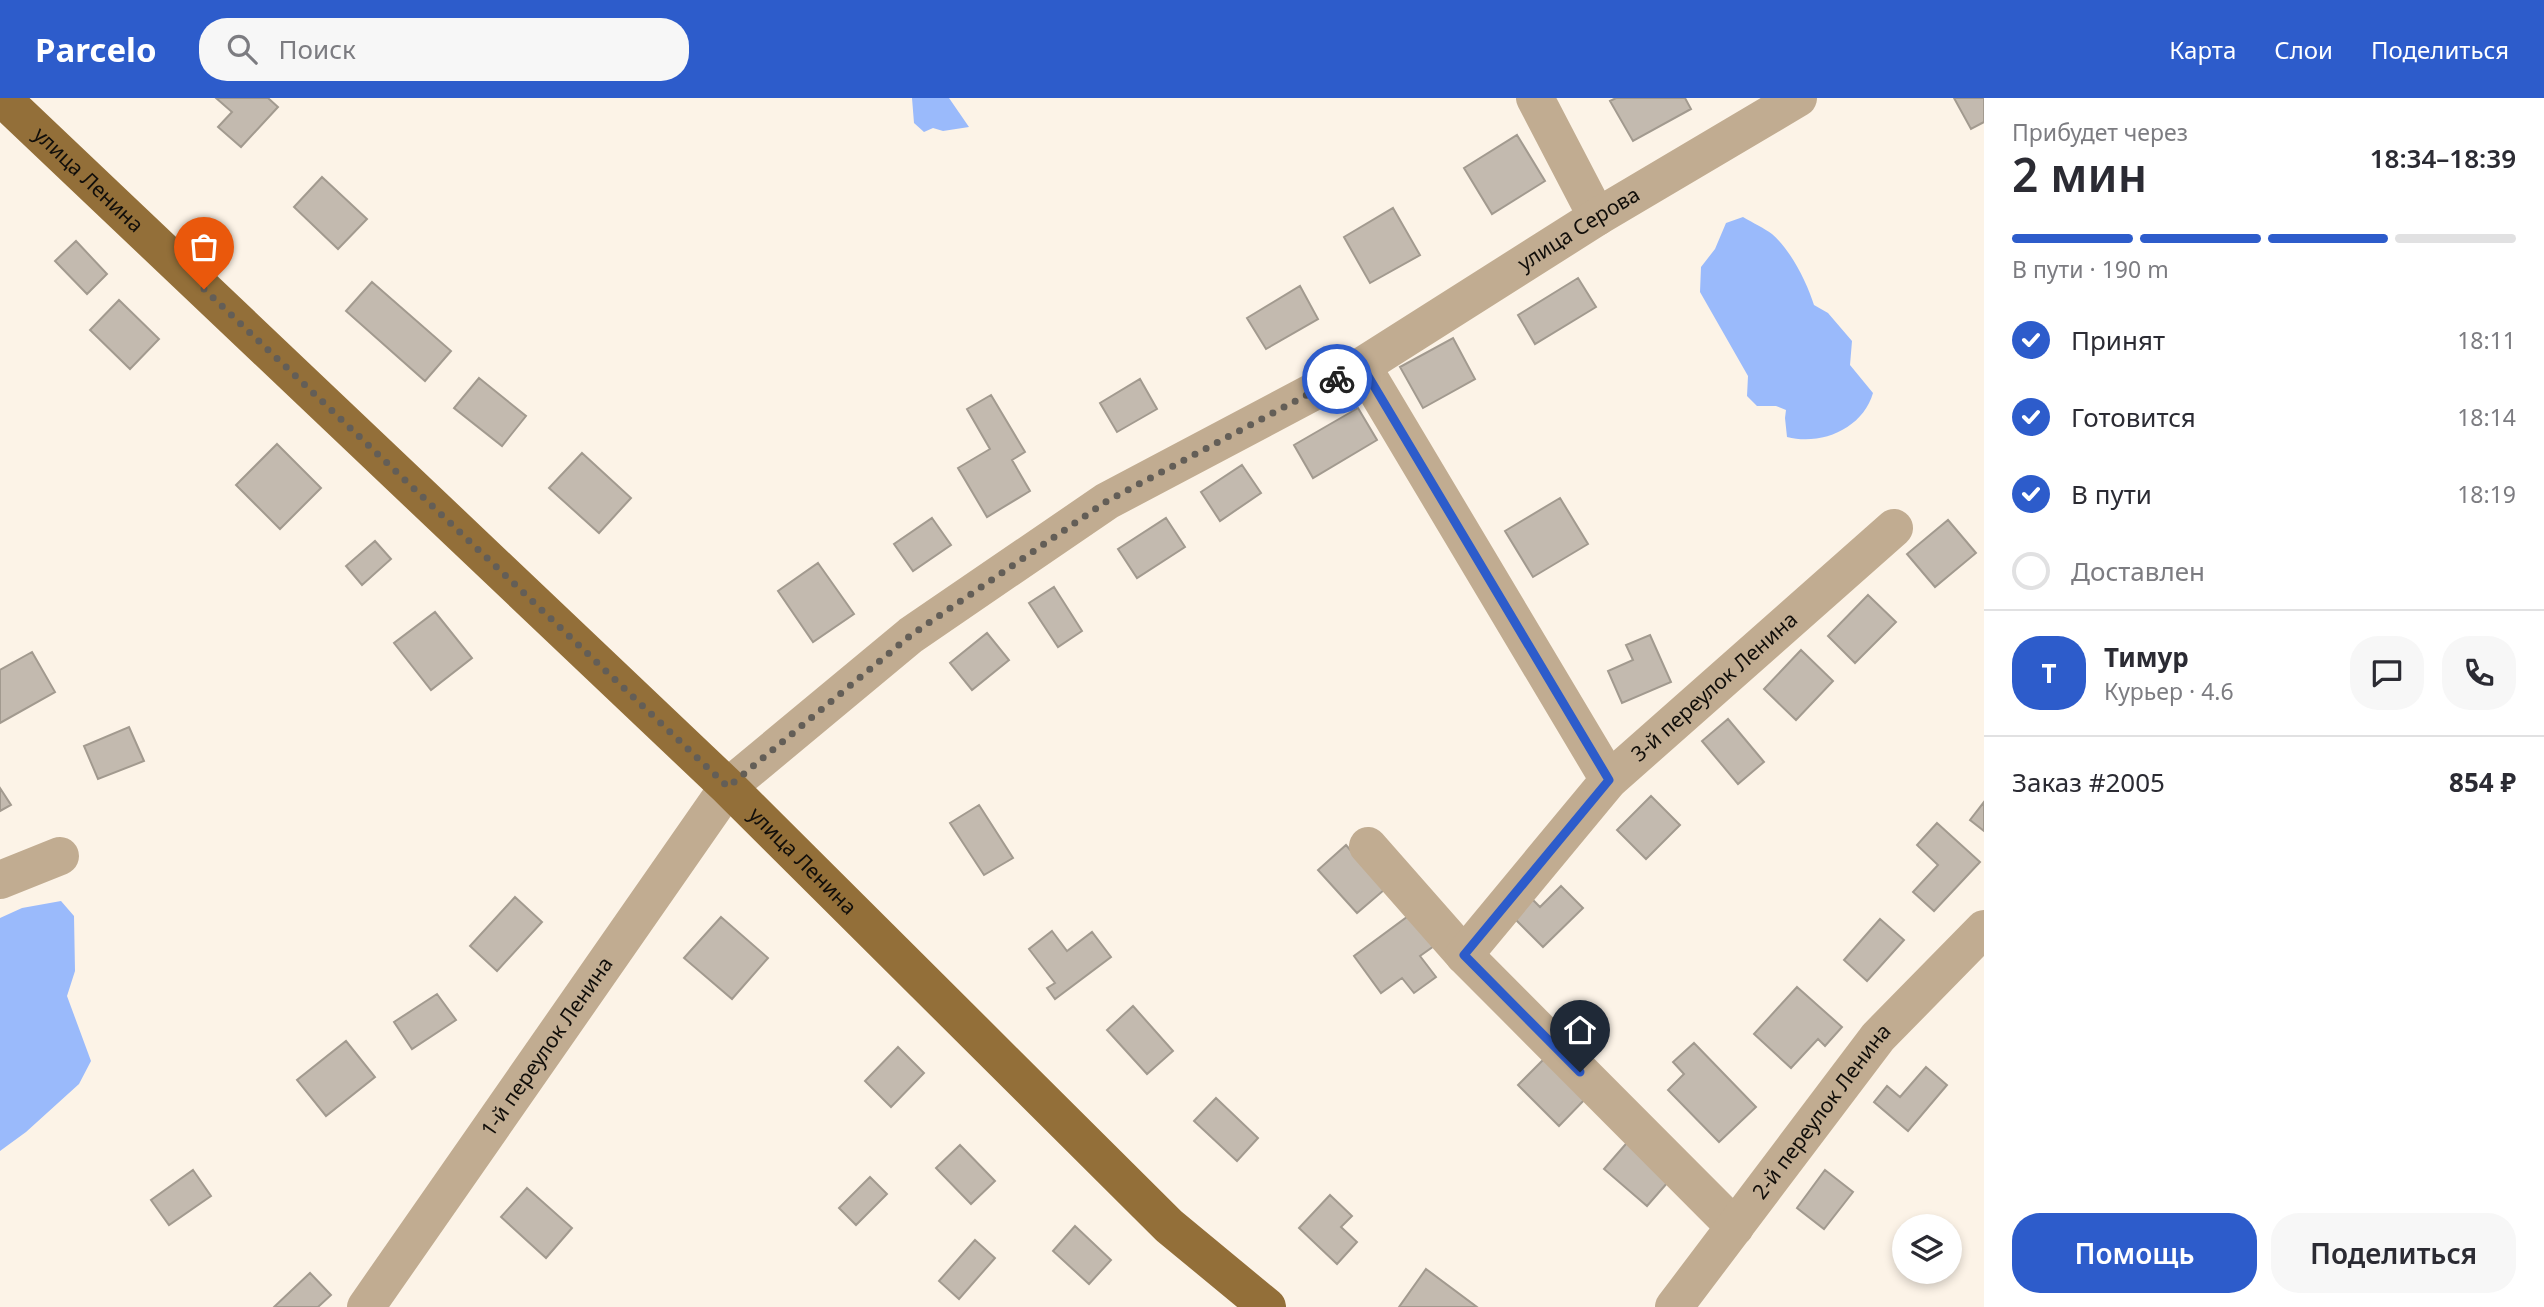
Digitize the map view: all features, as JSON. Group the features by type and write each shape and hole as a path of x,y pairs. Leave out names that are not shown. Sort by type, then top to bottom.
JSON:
{"main road":[{"name":"улица Ленина","path":"2,98 728,787 1169,1226 1267,1307"}],"street":[{"path":"1535,98 1597,217"},
{"name":"улица Серова","path":"728,787 911,635 1107,501 1362,366 1597,217 1798,98"},
{"path":"1362,366 1609,780"},
{"name":"3-й переулок Ленина","path":"1464,955 1609,780 1894,528"},
{"name":"1-й переулок Ленина","path":"366,1307 728,787"},
{"path":"1368,846 1464,955 1735,1227"},
{"path":"0,880 60,856"},
{"name":"2-й переулок Ленина","path":"1674,1307 1878,1037 1984,929"}],"water":[{"path":"912,98 949,98 969,127 943,131 933,128 924,132 914,123"},
{"path":"1743,217 1779,241 1798,267 1814,305 1828,313 1852,341 1850,365 1873,393 1860,416 1839,432 1814,439 1787,437 1786,410 1776,406 1757,406 1747,396 1748,376 1700,292 1701,267 1715,249 1726,223"},
{"path":"61,901 74,916 75,971 67,996 91,1061 79,1084 26,1132 0,1151 0,918 22,908"}],"building":[{"path":"216,98 268,98 278,107 241,147 218,127 232,112"},
{"path":"1616,98 1685,98 1691,109 1633,141 1610,101"},
{"path":"1954,98 1984,98 1984,122 1971,129"},
{"path":"1517,135 1545,181 1492,214 1464,168"},
{"path":"322,177 367,219 338,249 294,207"},
{"path":"1393,208 1420,255 1370,283 1344,237"},
{"path":"76,241 107,274 87,294 55,261"},
{"path":"1578,278 1596,307 1535,344 1518,315"},
{"path":"372,282 451,351 425,381 346,311"},
{"path":"1300,286 1318,319 1266,349 1247,318"},
{"path":"119,300 159,339 130,369 90,330"},
{"path":"1453,338 1475,379 1423,408 1400,367"},
{"path":"479,378 526,416 502,446 454,408"},
{"path":"1140,379 1157,409 1117,432 1100,403"},
{"path":"991,395 1025,452 1012,460 1030,491 987,517 958,468 990,449 967,409"},
{"path":"1358,408 1377,440 1313,478 1294,445"},
{"path":"277,444 321,488 280,529 236,485"},
{"path":"582,453 631,498 599,533 549,488"},
{"path":"1242,465 1261,493 1220,521 1201,492"},
{"path":"1560,498 1588,544 1533,577 1505,531"},
{"path":"932,518 951,545 913,571 894,544"},
{"path":"1166,518 1185,547 1137,578 1118,549"},
{"path":"1948,520 1976,553 1935,587 1907,554"},
{"path":"375,541 391,559 362,585 346,566"},
{"path":"818,563 854,614 813,642 778,591"},
{"path":"1054,587 1082,631 1058,647 1029,603"},
{"path":"1868,595 1896,622 1855,663 1828,636"},
{"path":"435,612 472,658 431,690 394,643"},
{"path":"987,633 1009,660 972,690 950,663"},
{"path":"1650,635 1671,682 1622,703 1608,671 1633,660 1626,645"},
{"path":"1801,650 1833,681 1796,720 1764,689"},
{"path":"32,652 55,692 0,723 0,670"},
{"path":"1728,719 1764,762 1738,784 1702,741"},
{"path":"129,727 144,761 98,779 84,746"},
{"path":"0,788 11,805 0,811"},
{"path":"1651,796 1680,825 1646,859 1617,830"},
{"path":"1984,802 1984,831 1970,820"},
{"path":"979,805 1013,858 984,875 950,823"},
{"path":"1937,823 1980,862 1934,911 1913,892 1938,865 1917,845"},
{"path":"1346,845 1384,890 1357,913 1318,870"},
{"path":"1561,886 1583,908 1543,947 1509,913 1528,895 1540,907"},
{"path":"515,897 542,922 497,971 470,946"},
{"path":"1411,914 1434,946 1420,956 1436,977 1414,993 1402,978 1381,993 1354,956"},
{"path":"721,917 768,958 732,999 684,958"},
{"path":"1880,919 1904,940 1867,981 1844,960"},
{"path":"1052,931 1067,951 1092,932 1111,957 1055,999 1047,988 1055,983 1029,949"},
{"path":"1797,987 1842,1027 1825,1046 1818,1039 1791,1068 1754,1034"},
{"path":"437,994 456,1020 412,1049 394,1022"},
{"path":"1133,1006 1173,1051 1147,1074 1107,1030"},
{"path":"346,1041 375,1077 326,1116 297,1080"},
{"path":"1694,1043 1756,1107 1719,1142 1668,1090 1684,1074 1673,1062"},
{"path":"898,1047 924,1073 891,1107 865,1081"},
{"path":"1549,1054 1590,1094 1559,1126 1518,1085"},
{"path":"1926,1067 1947,1085 1908,1131 1874,1102 1887,1086 1900,1097"},
{"path":"1216,1098 1258,1138 1237,1161 1194,1121"},
{"path":"1632,1137 1675,1174 1647,1206 1604,1169"},
{"path":"960,1145 995,1181 971,1204 936,1168"},
{"path":"193,1170 211,1196 169,1225 151,1200"},
{"path":"1825,1170 1853,1192 1824,1229 1797,1208"},
{"path":"870,1177 887,1194 856,1225 839,1208"},
{"path":"527,1188 572,1228 546,1258 501,1217"},
{"path":"1330,1195 1352,1216 1341,1227 1357,1242 1337,1264 1299,1228"},
{"path":"1075,1226 1111,1260 1089,1284 1053,1251"},
{"path":"975,1240 995,1258 959,1299 939,1281"},
{"path":"1426,1269 1477,1307 1399,1307"},
{"path":"310,1273 331,1295 318,1307 274,1307"}],"way so far":[{"path":"204,289 728,787 911,635 1107,501 1337,379"}],"route":[{"path":"1337,379 1362,366 1609,780 1464,955 1580,1072"}]}
